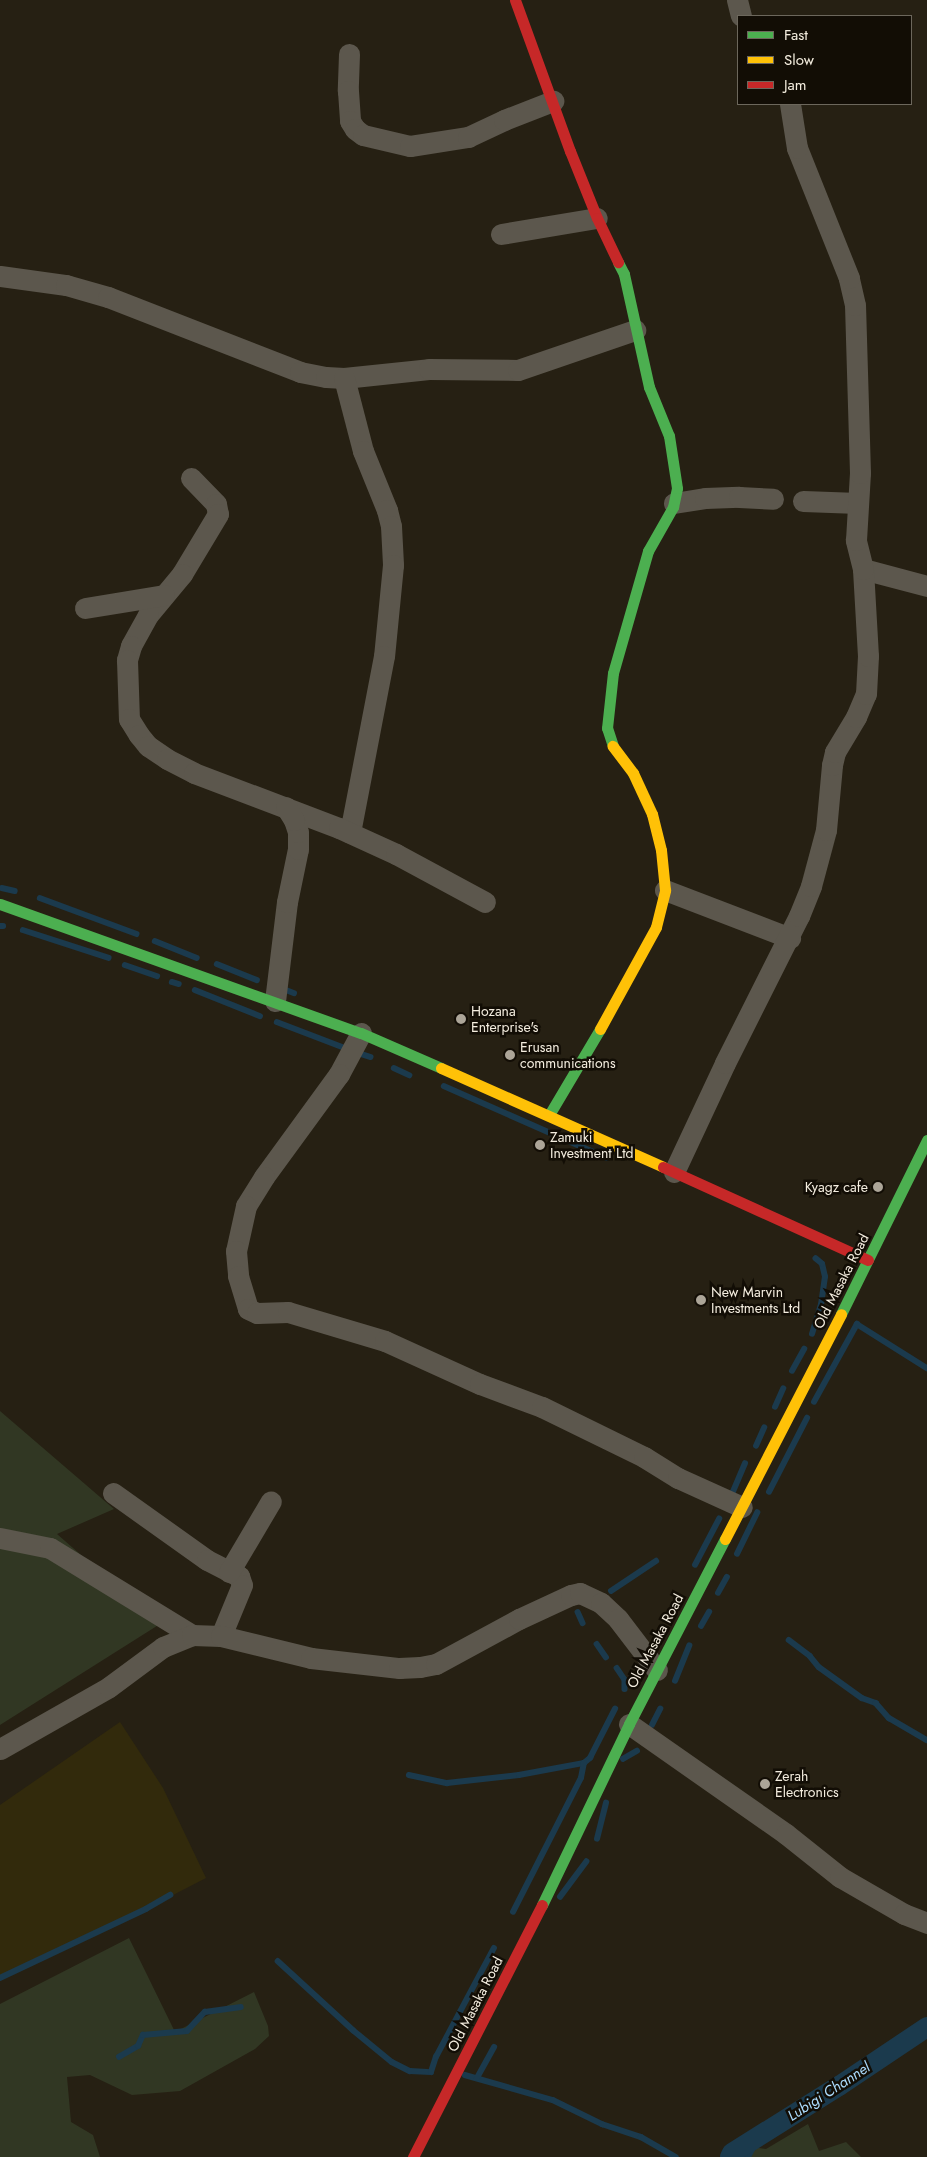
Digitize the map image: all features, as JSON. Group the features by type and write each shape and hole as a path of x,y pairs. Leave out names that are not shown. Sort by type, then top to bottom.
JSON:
{"main road":[{"path":"515,0 570,151 597,218 624,274 649,387 669,436 677,488 674,503 648,551 613,673 606,728 613,746 633,774 652,814 661,850 665,890 656,927 587,1052 549,1115"},
{"path":"0,904 361,1033 549,1115 868,1260"},
{"name":"Old Masaka Road","path":"413,2157 574,1842 629,1724 742,1507 927,1140"}],"street":[{"path":"737,0 741,15"},
{"path":"349,54 348,90 350,121 355,129 363,135 382,140 410,146 468,138 504,120 553,101"},
{"path":"674,1172 724,1063 790,938 811,886 826,830 835,752 856,717 866,694 868,656 863,569 856,540 860,473 857,409 859,360 855,305 849,278 798,148 790,105"},
{"path":"501,234 597,218"},
{"path":"0,276 66,285 108,297 300,372 344,378 429,369 518,370 635,330"},
{"path":"344,378 363,451 392,526 393,565 384,656 350,833"},
{"path":"191,478 216,504 218,514 182,574 148,615 131,646 127,660 129,720 148,746 167,760 194,773 350,833 396,854 485,902"},
{"path":"674,503 705,498 739,496 773,500"},
{"path":"803,501 858,503"},
{"path":"863,569 927,586"},
{"path":"85,608 164,595"},
{"path":"275,1001 287,902 298,849 298,832 294,820 286,808"},
{"path":"665,890 790,938"},
{"path":"361,1033 339,1074 264,1177 246,1206 236,1250 238,1276 248,1309 257,1313 288,1312 385,1342 480,1384 542,1407 644,1457 686,1482 742,1507"},
{"path":"113,1493 207,1560 238,1576 242,1585 221,1636"},
{"path":"229,1572 271,1501"},
{"path":"0,1538 50,1548 192,1635"},
{"path":"0,1749 109,1687 162,1647 192,1635 221,1636 311,1658 399,1668 420,1667 436,1664 519,1619 571,1595 580,1594 601,1603 618,1619 657,1670"},
{"path":"629,1724 786,1834 840,1877 904,1914 927,1923"}],"green space":[{"path":"0,1411 114,1509 57,1534 160,1624 0,1725"},
{"path":"129,1938 175,2032 254,1992 268,2026 269,2036 255,2049 180,2091 132,2095 90,2075 67,2077 71,2122 93,2135 100,2157 0,2157 0,2004"},
{"path":"808,2124 819,2151 846,2142 861,2157 730,2157 746,2146 766,2149"}],"sand":[{"path":"120,1722 163,1788 206,1878 146,1909 0,1978 0,1805"}],"waterway":[{"path":"2,888 15,891"},
{"path":"40,898 137,934"},
{"path":"23,930 109,958"},
{"path":"155,941 197,958"},
{"path":"217,964 257,980"},
{"path":"125,965 157,976"},
{"path":"172,982 179,984"},
{"path":"281,988 294,993"},
{"path":"195,990 260,1016"},
{"path":"277,1022 345,1048"},
{"path":"361,1054 371,1057"},
{"path":"394,1068 409,1075"},
{"path":"444,1086 607,1158"},
{"path":"812,1334 821,1305 825,1277 822,1264 816,1259"},
{"path":"814,1402 857,1324 927,1368"},
{"path":"792,1371 804,1349"},
{"path":"775,1407 783,1389"},
{"path":"769,1492 807,1418"},
{"path":"756,1446 764,1428"},
{"path":"732,1494 745,1464"},
{"path":"737,1554 757,1513"},
{"path":"695,1565 719,1519"},
{"path":"611,1591 656,1561"},
{"path":"718,1593 727,1577"},
{"path":"578,1612 583,1623"},
{"path":"701,1626 709,1612"},
{"path":"789,1640 810,1656 819,1667 862,1698 876,1703 889,1718 927,1740"},
{"path":"597,1644 606,1657"},
{"path":"675,1681 689,1646"},
{"path":"617,1668 625,1680 625,1689"},
{"path":"409,1775 447,1783 519,1775 584,1763 590,1758 615,1709"},
{"path":"652,1725 660,1709"},
{"path":"623,1759 637,1751"},
{"path":"513,1912 581,1778 584,1763"},
{"path":"597,1839 606,1803"},
{"path":"560,1897 586,1862"},
{"path":"0,1978 146,1909 170,1895"},
{"path":"278,1961 353,2030 392,2062 410,2071 431,2072 436,2057 494,1948"},
{"path":"119,2057 138,2046 143,2035 187,2031 205,2012 241,2007"},
{"name":"Lubigi Channel","path":"730,2157 732,2153 839,2086 927,2027"},
{"path":"477,2078 494,2047"},
{"path":"465,2075 553,2100 602,2124 641,2137 676,2157"},
{"path":"748,2157 758,2139"}],"traffic: fast":[{"path":"613,746 607,728 613,673 648,551 673,507 677,488 669,436 649,387 624,274 618,262"},
{"path":"0,904 361,1033 441,1068"},
{"path":"549,1115 600,1029"},
{"path":"841,1314 927,1140"},
{"path":"542,1905 629,1724 725,1539"}],"traffic: slow":[{"path":"600,1029 656,927 665,890 661,850 652,814 633,773 613,746"},
{"path":"441,1068 663,1167"},
{"path":"725,1539 841,1314"}],"traffic: jam":[{"path":"515,0 570,151 597,218 618,262"},
{"path":"663,1167 868,1260"},
{"path":"413,2157 542,1905"}],"place":[{"name":"Hozana Enterprise's","path":"461,1019"},
{"name":"Erusan communications","path":"510,1055"},
{"name":"Zamuki Investment Ltd","path":"540,1145"},
{"name":"Kyagz cafe","path":"878,1187"},
{"name":"New Marvin Investments Ltd","path":"701,1300"},
{"name":"Zerah Electronics","path":"765,1784"}]}
